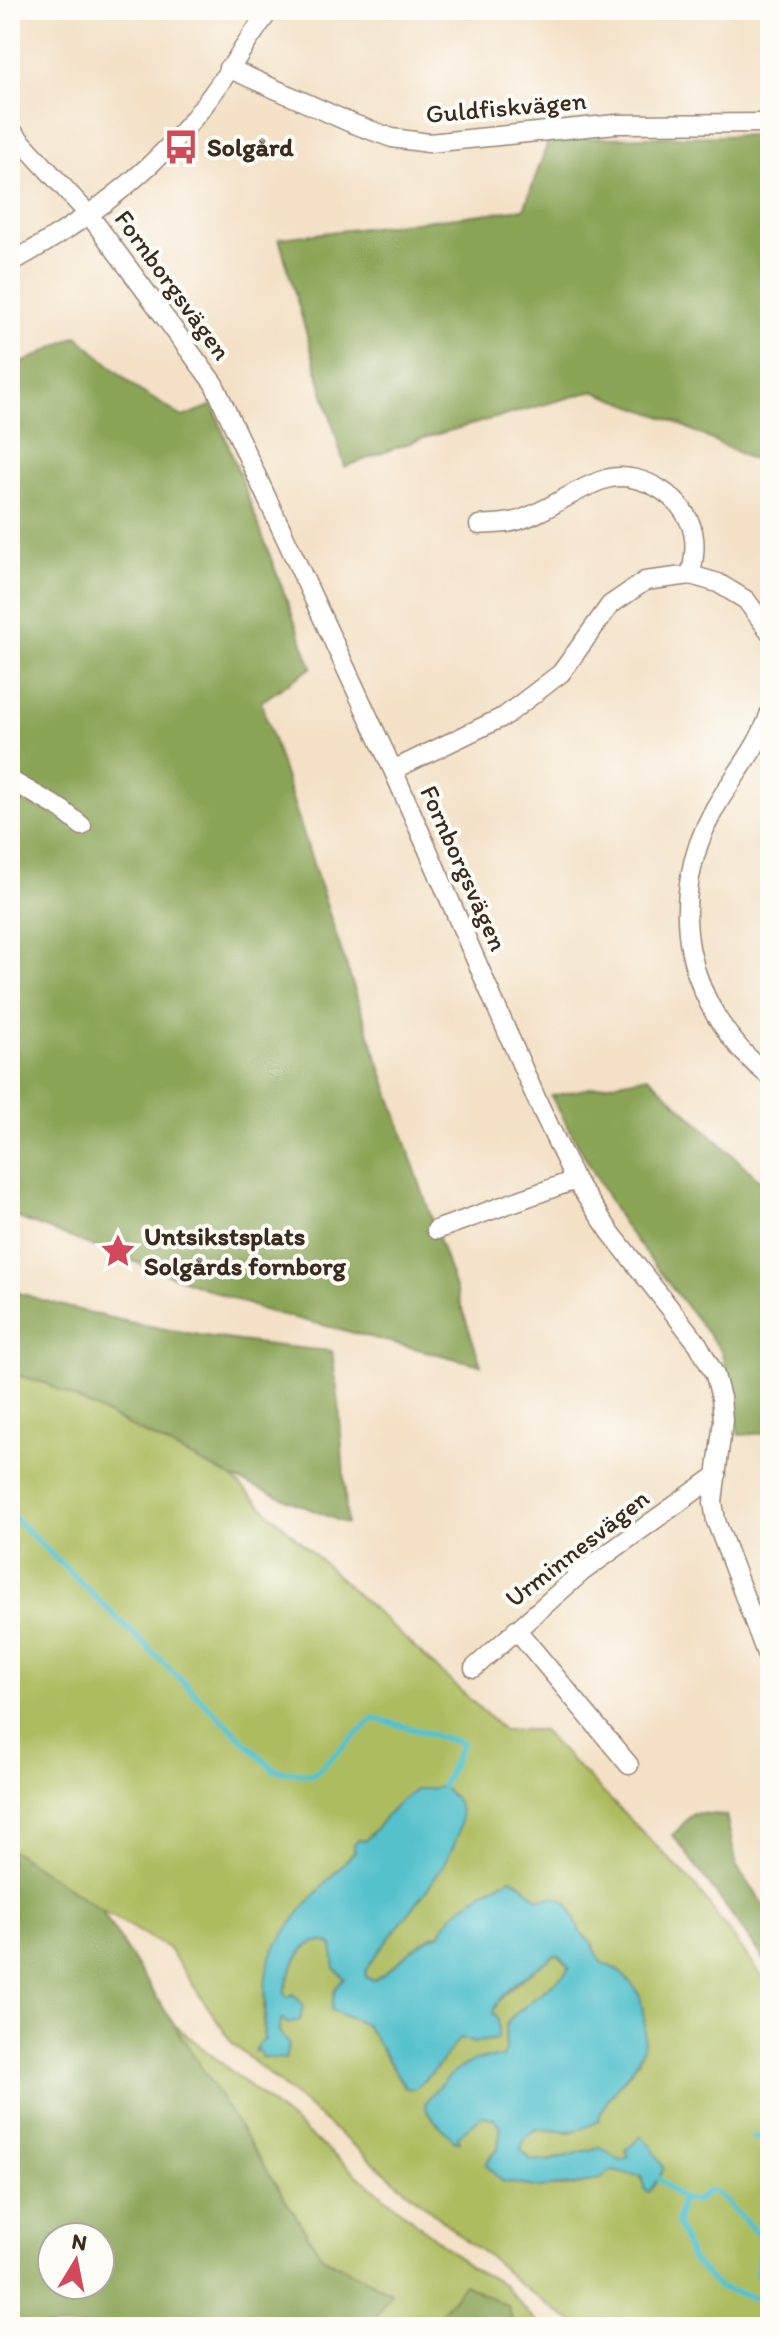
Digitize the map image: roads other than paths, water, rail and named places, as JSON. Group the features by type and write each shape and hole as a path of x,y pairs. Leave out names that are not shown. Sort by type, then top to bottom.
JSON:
{"street":[{"path":"10,263 90,216 133,182 190,124 270,10"},
{"name":"Guldfiskvägen","path":"228,68 351,123 392,138 429,143 566,128 660,123 770,123"},
{"name":"Fornborgsvägen","path":"10,129 90,216 214,384 393,770 575,1180 611,1233 698,1344 715,1375 723,1420 713,1502 716,1521 770,1664"},
{"path":"479,525 516,521 607,478 641,480 662,490 678,504 689,521 694,537 691,575"},
{"path":"393,770 505,716 561,673 610,605 645,581 691,575 718,583 739,594 770,632"},
{"path":"770,712 751,753 702,833 687,898 687,924 695,973 715,1016 732,1041 770,1077"},
{"path":"10,780 61,809 82,826"},
{"path":"436,1230 575,1180"},
{"name":"Urminnesvägen","path":"474,1668 582,1572 717,1475"},
{"path":"516,1629 629,1765"}],"water":[{"path":"442,1787 456,1800 461,1819 456,1841 428,1889 375,1956 365,1972 367,1978 374,1980 382,1975 414,1948 441,1934 460,1909 511,1878 538,1899 556,1897 568,1903 580,1932 592,1943 602,1964 618,1971 638,1993 645,2031 643,2046 638,2059 613,2092 598,2121 575,2130 536,2129 525,2138 521,2149 531,2160 548,2161 600,2147 620,2160 629,2157 626,2150 641,2137 651,2145 664,2169 649,2192 645,2190 641,2176 611,2171 599,2179 581,2184 540,2188 501,2181 487,2166 488,2160 498,2149 501,2126 494,2118 482,2116 458,2136 460,2141 454,2140 428,2113 425,2104 448,2077 479,2060 502,2058 506,2051 505,2027 512,2017 570,1967 560,1956 555,1955 538,1966 502,1996 493,2013 498,2019 498,2039 473,2043 460,2038 432,2073 414,2089 406,2088 366,2025 331,2010 335,1989 344,1978 335,1968 332,1945 313,1943 299,1955 284,1993 287,1997 293,1994 303,2005 300,2020 288,2024 282,2019 278,2030 289,2044 285,2059 261,2057 261,2052 255,2051 260,2041 265,2040 267,1968 286,1931 355,1851 353,1846 358,1840 365,1841 398,1803 415,1790"}],"waterway":[{"path":"10,1514 274,1770 313,1775 374,1718 462,1743 442,1787"},
{"path":"753,2138 770,2133"},
{"path":"659,2179 681,2198 677,2223 691,2258 718,2287 770,2302"},
{"path":"681,2198 696,2202 709,2190 717,2193 761,2237 757,2275 770,2277"},
{"path":"761,2237 770,2226"}],"place":[{"name":"Solgård","path":"181,147"},
{"name":"Untsikstsplats Solgårds fornborg","path":"118,1251"}]}
